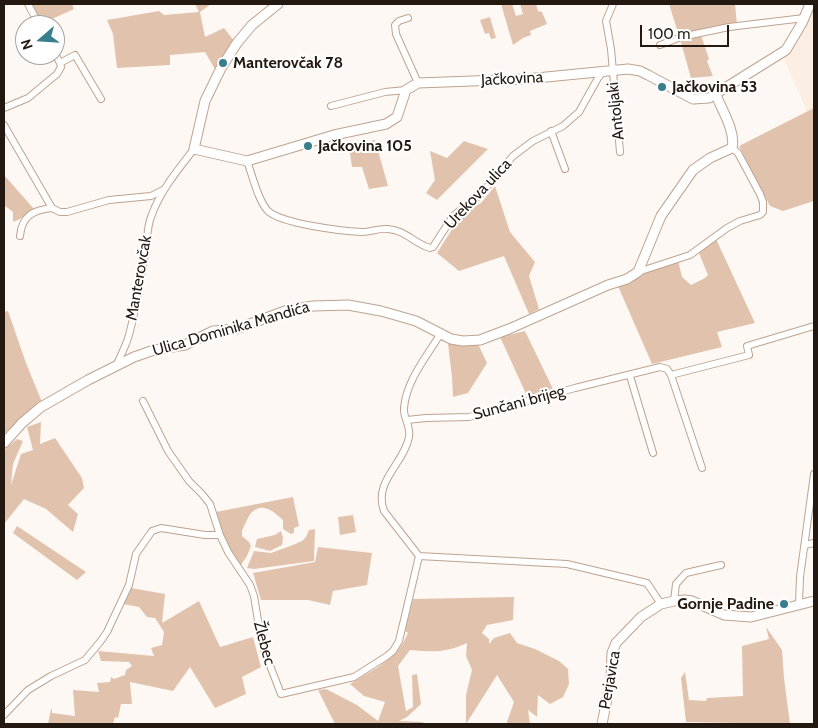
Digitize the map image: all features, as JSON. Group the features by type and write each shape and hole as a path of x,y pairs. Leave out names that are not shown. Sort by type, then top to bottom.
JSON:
{"street":[{"path":"278,4 252,25 237,43 221,68 205,101 194,149 247,161 334,135 386,124 396,117 406,90 386,92 331,106"},
{"name":"Antoljaki","path":"613,4 606,21 611,49 608,71 620,152"},
{"name":"Jačkovina","path":"406,90 418,83 526,79 628,69 640,71 693,99 709,98 786,50 810,4"},
{"path":"408,18 399,21 395,25 396,34 418,83"},
{"path":"660,44 681,37 729,27 804,18"},
{"path":"65,60 75,55 101,99"},
{"path":"4,108 33,94 57,74 61,68 60,65"},
{"name":"Urekova ulica","path":"247,161 264,206 273,214 298,223 341,230 360,232 383,229 394,230 410,236 430,248 433,247 453,216 479,196 513,156 533,141 563,126 579,112 598,78 608,71"},
{"path":"716,95 730,129 733,143 732,148"},
{"path":"4,125 52,208"},
{"path":"552,131 565,169"},
{"path":"638,272 661,216 693,170 710,158 732,148"},
{"path":"638,272 690,255 727,228 740,221 760,215 763,212 763,202 760,194 738,153 732,148"},
{"name":"Manterovčak","path":"116,367 128,337 134,314 138,285 146,252 147,230 151,217 163,190 194,149"},
{"path":"20,236 22,226 31,213 39,209 52,208 60,212 67,212 109,200 151,196 163,190"},
{"name":"Ulica Dominika Mandića","path":"4,443 22,423 41,407 88,380 154,350 185,345 212,331 236,329 285,311 313,306 348,305 381,311 416,321 451,339 463,341 480,340 552,311 638,272"},
{"name":"Sunčani brijeg","path":"407,420 469,417 662,367 667,369 671,375 749,355 747,346 814,326"},
{"path":"441,334 420,367 407,394 403,413 407,420 409,437 387,476 382,489 381,499 386,515 419,556 538,561 582,566 648,583 662,604"},
{"path":"671,375 702,468"},
{"path":"630,376 653,453"},
{"name":"Žlebec","path":"143,401 168,451 189,481 210,504 220,536 228,552 248,581 252,590 262,645 281,694 347,680 393,651 399,641 419,556"},
{"path":"799,604 800,577 812,508 814,474"},
{"path":"4,715 28,690 51,676 77,665 100,642 129,585 136,554 152,531 161,528 220,536"},
{"path":"805,545 814,543"},
{"path":"674,601 674,588 686,573 720,565"},
{"name":"Perjavica","path":"602,724 611,679 612,653 616,643 641,617 662,604 674,601 692,601 724,615 746,617 814,601"}],"shaded area":[{"path":"31,4 72,4 74,9 61,15 36,15"},
{"path":"195,4 211,4 200,12 205,37 224,28 238,46 219,76 205,52 170,55 170,65 117,68 113,34 107,20 159,11 164,15 199,12"},
{"path":"501,4 512,4 516,16 523,14 520,4 536,4 538,11 542,12 547,24 530,31 531,35 513,45"},
{"path":"669,4 735,4 737,25 679,36"},
{"path":"814,4 814,108 807,112 783,57 790,52"},
{"path":"490,17 496,38 491,39 489,33 485,34 480,20"},
{"path":"701,35 709,59 707,61 713,76 691,78 680,39"},
{"path":"814,108 814,201 783,211 770,206 739,146"},
{"path":"375,140 388,186 369,189 362,167 352,167 349,146"},
{"path":"464,141 488,149 437,200 426,193 435,180 430,151 447,158"},
{"path":"4,175 34,209 13,222 13,212 4,205"},
{"path":"495,186 510,232 535,262 529,276 539,309 529,314 504,256 459,271 437,253 461,215 481,203"},
{"path":"716,239 755,323 717,332 722,347 652,364 618,286 646,271 678,260 682,277 691,285 708,275 699,253"},
{"path":"8,311 44,407 35,407 4,434 4,312"},
{"path":"525,331 553,389 527,396 500,337"},
{"path":"448,344 478,344 487,363 468,393 453,397 452,377"},
{"path":"41,422 40,444 55,438 82,478 84,488 68,505 78,514 73,532 46,509 24,499 4,524 5,449 17,439 23,441 13,464 11,485 21,454 33,450 27,427"},
{"path":"293,497 299,526 294,528 294,533 291,534 283,529 283,520 272,511 264,508 255,510 250,514 242,531 242,536 251,546 241,565 238,563 223,536 216,512"},
{"path":"353,515 356,532 340,535 338,517"},
{"path":"17,526 86,572 77,580 13,533"},
{"path":"315,529 314,561 254,569 247,568 254,551 271,553 302,541 309,530"},
{"path":"281,531 282,545 270,551 255,547 257,539 275,535"},
{"path":"318,547 372,553 367,585 333,591 330,605 308,600 261,600 253,573 315,562"},
{"path":"131,588 165,594 162,623 199,601 220,647 253,637 261,667 242,677 246,694 215,708 190,667 173,691 130,682 132,704 121,704 118,718 115,717 113,724 48,724 51,709 52,713 75,716 73,690 99,692 97,683 110,682 111,677 114,679 125,675 126,670 132,666 129,662 101,661 98,651 154,656 151,648 162,645 164,632 155,618 147,617 139,607 123,604"},
{"path":"514,597 513,620 487,625 482,633 489,639 489,644 494,638 510,633 517,643 535,649 559,661 568,669 569,684 563,697 550,704 538,695 537,717 528,710 530,724 507,724 514,702 497,675 466,724 466,695 472,670 466,656 467,643 452,649 439,651 410,650 398,666 406,711 413,707 412,675 417,674 421,704 407,717 399,721 423,722 424,724 335,724 318,690 326,689 357,705 378,721 385,702 364,696 350,684 384,663 398,650 408,633 405,631 413,599"},
{"path":"766,627 782,650 790,724 686,722 681,678 685,672 689,700 706,701 707,698 743,696 742,646 769,639"}],"place":[{"name":"Manterovčak 78","path":"223,63"},
{"name":"Jačkovina 53","path":"662,87"},
{"name":"Jačkovina 105","path":"308,146"},
{"name":"Gornje Padine","path":"784,604"}]}
